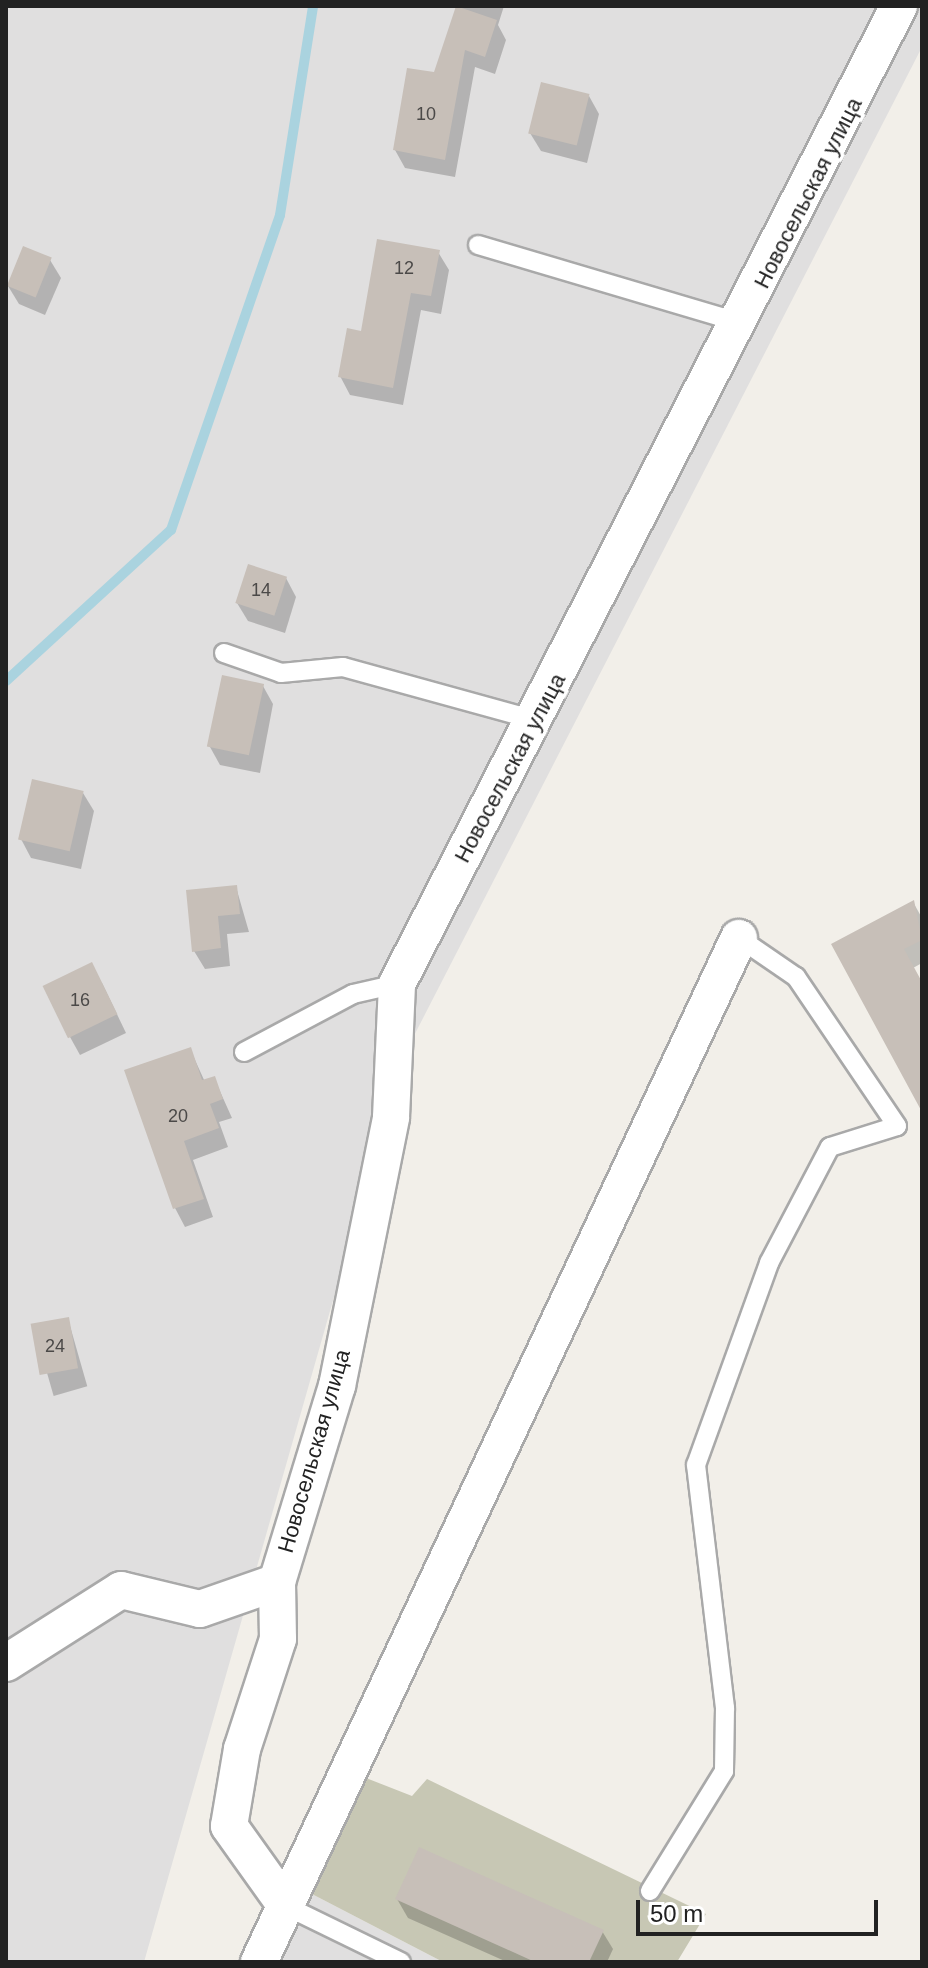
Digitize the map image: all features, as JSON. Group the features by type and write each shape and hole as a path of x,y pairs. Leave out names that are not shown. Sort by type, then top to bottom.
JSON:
{"street":[{"name":"Новосельская улица","path":"286,1906 229,1826 242,1749 278,1639 277,1582 337,1386 382,1162 397,984 741,323 899,6"},
{"path":"259,1962 739,938"},
{"name":"Новосельская улица","path":"6,1663 121,1590 200,1609 277,1582"}],"lane":[{"path":"478,245 741,323"},
{"path":"224,653 281,673 343,667 535,720"},
{"path":"650,1891 724,1771 725,1708 696,1465 769,1263 830,1147 897,1126 796,977 739,938"},
{"path":"244,1052 353,994 397,984"},
{"path":"286,1906 401,1962"}],"shaded area":[{"path":"6,6 922,6 922,47 402,1059 144,1962 6,1962"},
{"path":"366,1778 412,1796 427,1779 706,1914 677,1962 443,1962 310,1893"},
{"path":"310,1893 443,1962 278,1962"}],"building":[{"path":"456,6 497,20 485,57 465,50 445,160 393,150 407,68 434,72"},
{"path":"541,82 590,94 577,146 528,133"},
{"path":"377,239 440,250 431,296 411,293 393,388 338,377 347,328 361,331"},
{"path":"23,246 52,258 36,297 7,286"},
{"path":"248,564 287,577 274,616 235,603"},
{"path":"222,675 264,684 249,755 207,746"},
{"path":"32,779 84,791 70,851 18,839"},
{"path":"237,885 240,914 218,916 221,948 192,952 186,890"},
{"path":"914,900 922,940 904,949 922,982 922,1112 831,944"},
{"path":"92,962 117,1014 68,1038 43,986"},
{"path":"191,1047 202,1080 215,1076 223,1099 210,1104 219,1128 184,1141 204,1199 173,1209 124,1070"},
{"path":"69,1317 78,1368 40,1375 31,1324"},
{"path":"419,1847 604,1930 589,1962 535,1962 395,1899"}],"waterway":[{"path":"6,681 171,530 280,215 313,6"}]}
